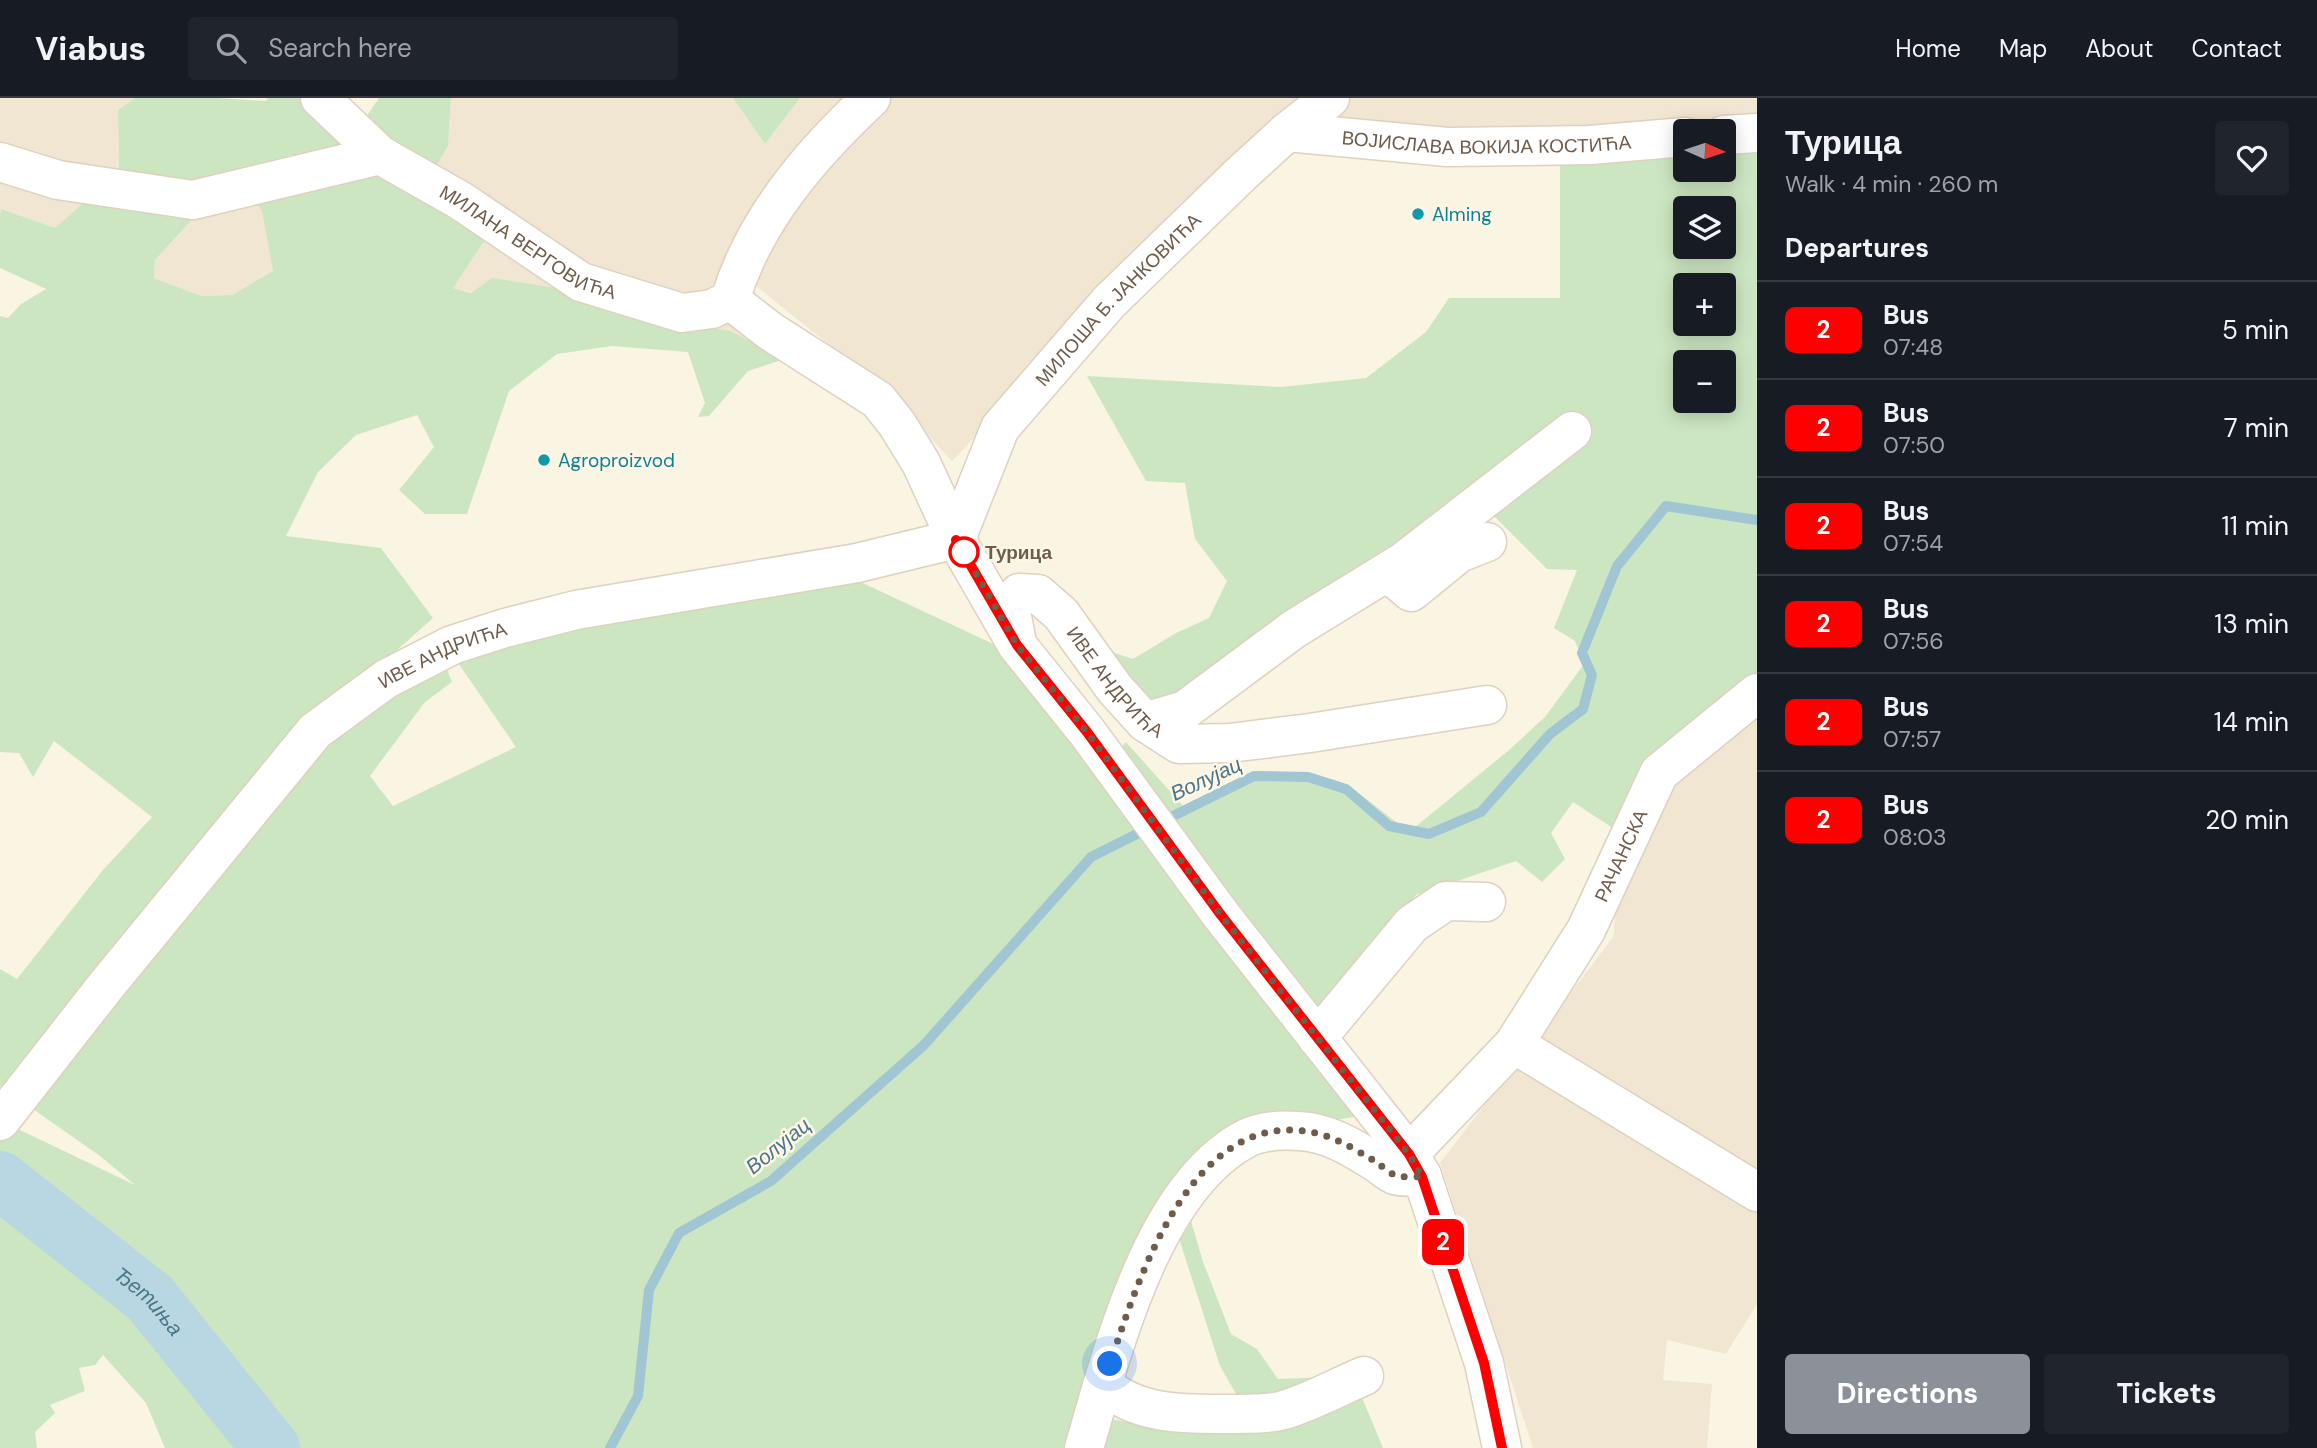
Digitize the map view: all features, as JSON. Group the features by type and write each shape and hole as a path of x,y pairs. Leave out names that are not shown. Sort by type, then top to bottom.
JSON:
{"street":[{"name":"МИЛАНА ВЕРГОВИЋА","path":"320,98 380,155 461,201 581,282 682,313 712,309 730,300"},
{"path":"871,98 837,130 777,201 738,273 730,300 770,331 878,400 897,424 921,463 956,540"},
{"name":"МИЛОША Б. ЈАНКОВИЋА","path":"956,540 1000,428 1100,312 1287,132 1330,98"},
{"name":"ВОЈИСЛАВА ВОКИЈА КОСТИЋА","path":"1287,132 1447,147 1590,145 1673,138"},
{"path":"1736,134 1756,133"},
{"path":"0,162 58,180 193,200 380,155"},
{"path":"1145,722 1185,710 1294,629 1403,562 1572,431"},
{"name":"ИВЕ АНДРИЋА","path":"0,1121 105,987 315,731 386,679 453,645 505,628 576,610 856,563 956,540 1017,645 1087,732 1221,915 1415,1165 1484,1363 1502,1448"},
{"path":"1387,572 1411,592 1459,553 1488,542"},
{"name":"ИВЕ АНДРИЋА","path":"1017,645 1011,611 1019,593 1038,594 1061,614 1115,689 1145,722 1180,744 1230,743 1322,732 1487,705"},
{"name":"РАЧАНСКА","path":"1415,1165 1514,1044 1586,930 1659,774 1757,693"},
{"path":"1317,1038 1412,923 1446,901 1486,902"},
{"path":"1514,1044 1757,1192"},
{"path":"1084,1448 1130,1302 1168,1222 1204,1170 1247,1139 1265,1132 1281,1131 1314,1132 1351,1147 1395,1175 1415,1165"},
{"path":"1103,1384 1122,1399 1163,1412 1264,1413 1284,1410 1364,1376"}],"shaded area":[{"path":"0,98 135,98 118,110 119,171 55,228 3,209 0,214"},
{"path":"451,98 733,98 765,144 800,98 1757,98 1757,147 1736,137 1736,119 1673,119 1673,151 1275,125 952,461 884,389 751,282 785,359 453,288 421,193 448,146"},
{"path":"239,171 262,212 273,271 232,295 201,296 154,278 155,260"},
{"path":"1757,688 1757,1304 1726,1354 1667,1340 1663,1380 1712,1384 1707,1448 1533,1448 1440,1163 1614,936 1619,832"}],"green space":[{"path":"135,98 266,101 268,98 308,98 364,120 379,98 451,98 448,146 421,193 488,235 453,288 471,293 492,278 563,289 667,319 730,331 785,359 748,371 709,416 698,417 705,403 688,352 612,346 557,354 509,391 467,514 425,514 399,490 434,447 417,415 356,435 318,472 286,536 381,548 433,618 379,666 443,660 452,682 425,702 370,776 393,806 516,747 454,657 656,613 852,578 1002,648 1360,1116 1235,1136 1180,1183 1203,1262 1231,1334 1257,1349 1278,1379 1353,1376 1383,1448 165,1448 146,1403 103,1355 95,1365 79,1368 85,1391 50,1405 55,1413 35,1432 37,1448 0,1448 0,1116 18,1129 135,1185 100,1156 0,1086 0,969 17,979 103,870 152,817 54,741 33,777 19,753 0,752 0,316 8,318 21,304 46,289 0,268 0,214 2,209 55,228 119,171 118,110","holes":["243,178 262,212 273,271 232,295 201,296 154,278 155,260 229,180","1177,1232 1220,1366 1243,1406 1192,1433 1104,1418"]},
{"path":"733,98 800,98 765,144"},
{"path":"1757,148 1757,688 1619,832 1573,802 1551,833 1565,859 1542,882 1516,861 1416,895 1315,1012 1249,919 1115,755 1126,742 1184,807 1263,772 1314,775 1356,791 1409,832 1545,717 1584,664 1575,641 1554,628 1577,570 1547,569 1494,516 1412,530 1193,689 1163,704 1138,697 1109,651 1133,659 1176,633 1209,618 1227,581 1195,539 1185,483 1146,481 1087,376 1281,387 1366,378 1426,332 1449,298 1560,298 1560,161 1673,156 1673,182 1736,182 1736,151"}],"waterway":[{"name":"Волујац","path":"1161,822 1254,776 1308,777 1346,789 1389,826 1429,834 1481,812 1550,734 1583,709 1592,675 1582,653 1617,566 1666,506 1757,520"},
{"name":"Волујац","path":"610,1448 638,1396 649,1290 679,1233 771,1181 924,1045 1091,857 1147,829"},
{"name":"Ђетиња","path":"0,1180 150,1298 271,1448"}],"bus line":[{"name":"2","path":"956,540 1017,645 1087,732 1221,915 1409,1154 1422,1177 1484,1363 1502,1448"}],"place":[{"name":"Alming","path":"1418,214"},
{"name":"Agroproizvod","path":"544,460"},
{"name":"Турица","path":"964,552"}],"route":[{"path":"964,552 1017,645 1087,732 1221,915 1409,1154 1422,1177 1395,1175 1351,1147 1314,1132 1265,1132 1247,1139 1204,1170 1168,1222 1130,1302 1110,1364"}]}
